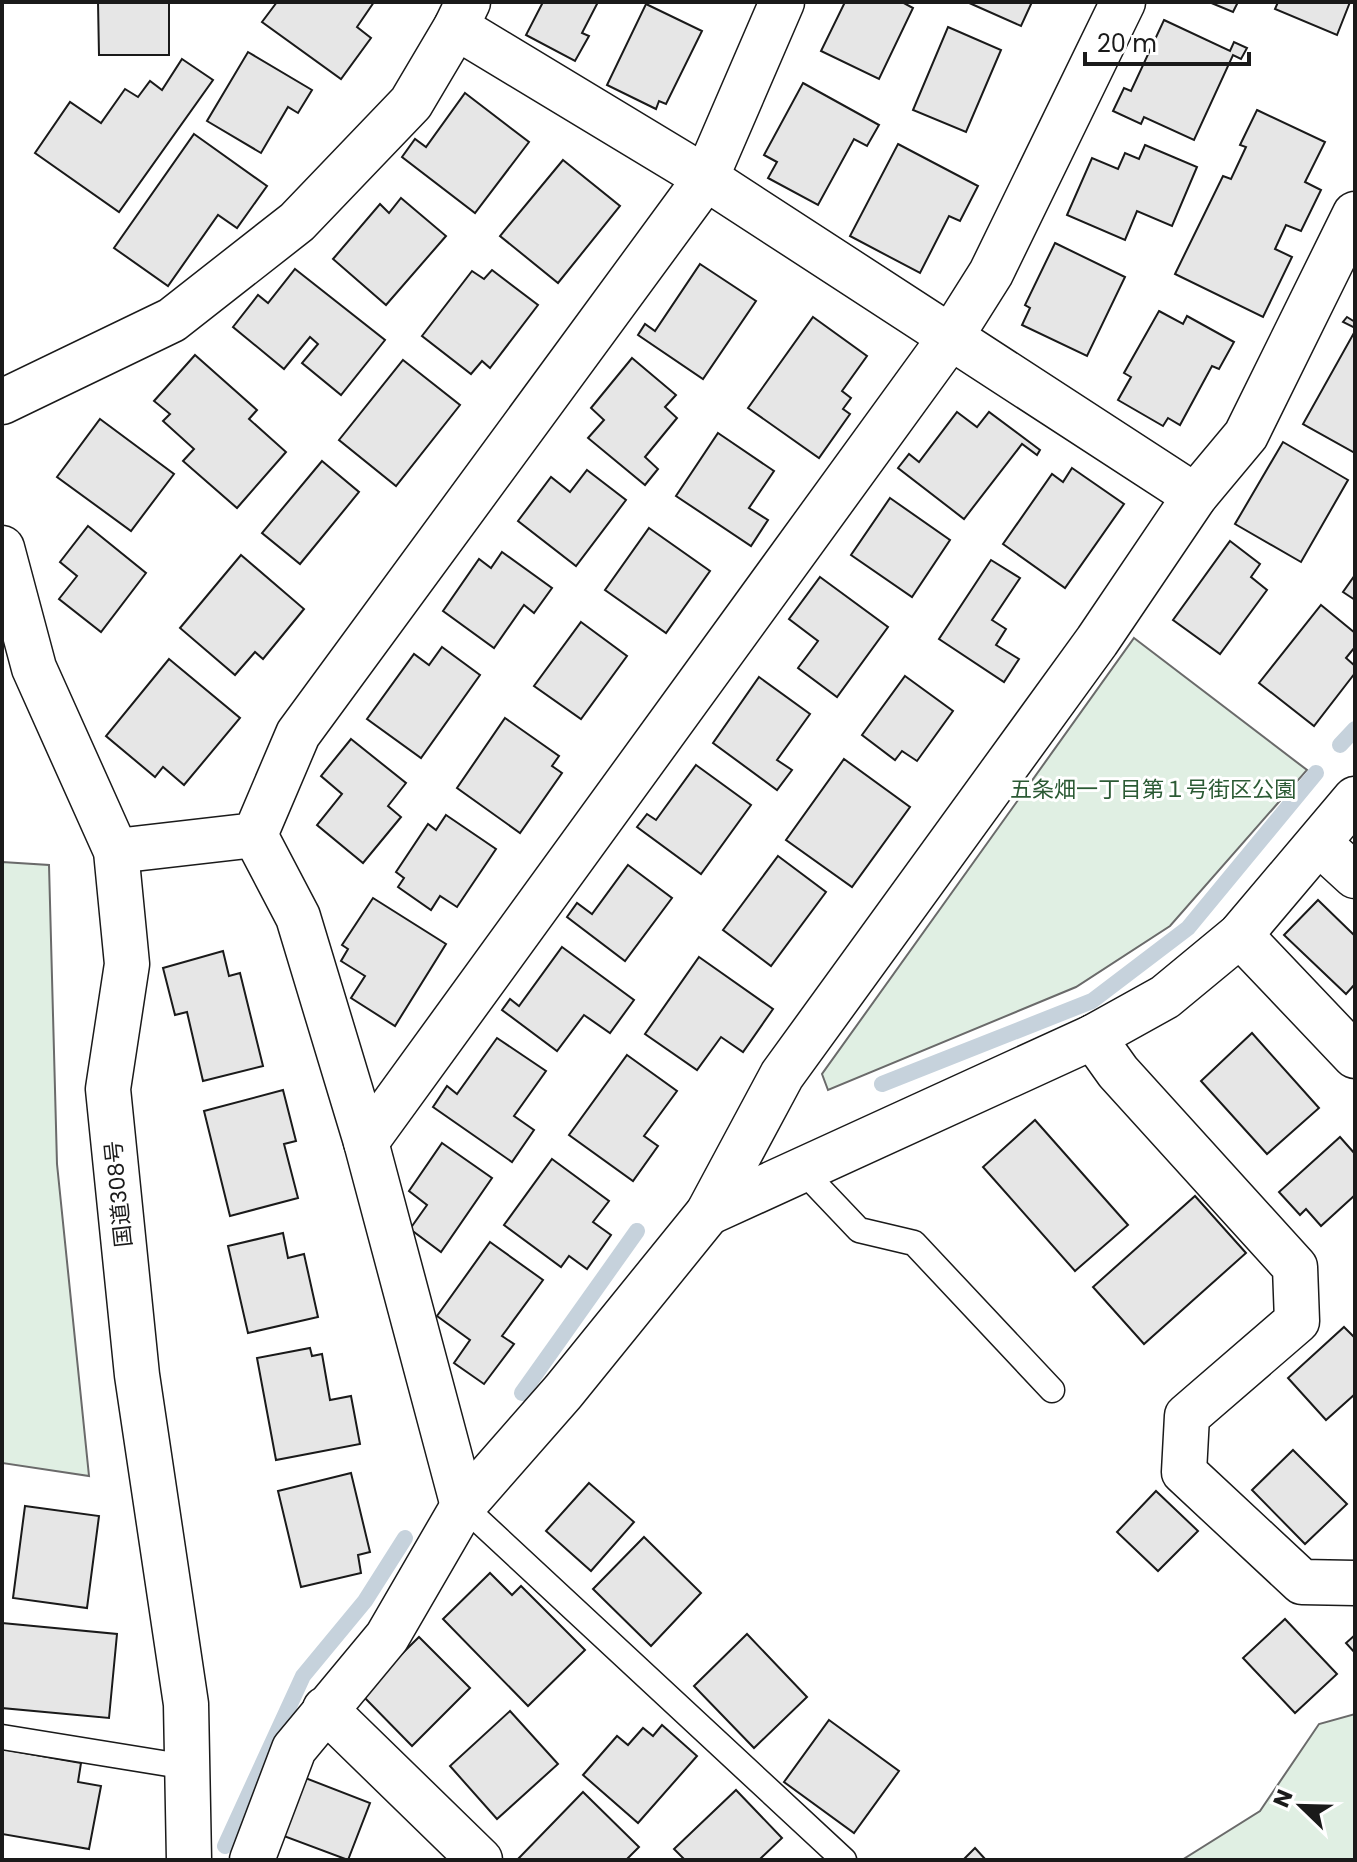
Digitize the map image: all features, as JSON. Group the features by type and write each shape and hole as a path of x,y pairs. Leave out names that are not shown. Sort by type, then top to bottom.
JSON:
{"main road":[{"path":"255,835 298,734 706,178 782,2"},
{"path":"366,1142 950,338 991,273 1123,2"},
{"path":"2,402 172,320 297,222 411,103 462,14 706,178 1195,496"},
{"path":"252,1860 294,1749 387,1637 463,1506 563,1392 708,1213 782,1075 1097,641 1195,496 1246,435 1355,214"},
{"name":"国道308号","path":"2,548 34,668 116,851 127,964 108,1089 137,1375 186,1704 189,1860"},
{"path":"708,1213 1093,1037 1165,997 1240,935 1355,799"},
{"path":"116,851 255,835"},
{"path":"255,835 298,917 366,1142 463,1506"},
{"path":"1319,843 1355,876"},
{"path":"1240,935 1355,1056"},
{"path":"1093,1037 1118,1072 1295,1267 1297,1321 1187,1416 1184,1472 1302,1582 1355,1583"},
{"path":"325,1709 472,1857"}],"lane":[{"path":"801,1169 859,1230 914,1243 1052,1390"},
{"path":"463,1506 844,1860"},
{"path":"2,1737 187,1767"}],"green space":[{"name":"五条畑一丁目第１号街区公園","path":"1134,638 1307,770 1170,926 1076,987 828,1090 822,1074"},
{"path":"2,862 49,865 57,1164 89,1476 2,1463"},
{"path":"1355,1714 1355,1860 1182,1860 1260,1811 1319,1724"}],"building":[{"path":"98,2 169,2 169,55 99,55"},
{"path":"277,2 374,2 357,27 371,38 341,79 262,22"},
{"path":"543,2 598,2 582,33 589,36 575,61 526,35"},
{"path":"845,2 902,2 913,8 879,79 821,51"},
{"path":"967,2 1032,2 1021,26"},
{"path":"1209,2 1238,2 1233,12"},
{"path":"1278,2 1350,2 1337,35 1275,9"},
{"path":"646,4 702,31 666,104 659,101 656,109 607,85"},
{"path":"1164,20 1230,51 1234,42 1247,48 1241,59 1233,55 1194,140 1144,117 1141,124 1113,111 1124,88 1131,91"},
{"path":"948,27 1001,50 966,132 913,110"},
{"path":"248,52 312,90 298,113 288,107 261,153 207,121"},
{"path":"182,59 213,80 119,212 35,153 70,102 101,123 125,89 138,97 150,81 162,90"},
{"path":"803,83 879,125 867,146 854,139 818,205 768,178 777,162 764,155"},
{"path":"465,93 529,142 475,213 402,157 415,139 426,147"},
{"path":"1257,110 1325,142 1305,182 1321,190 1301,231 1286,225 1275,249 1292,257 1263,317 1175,274 1223,176 1231,179 1246,147 1240,145"},
{"path":"194,134 267,186 237,228 218,215 168,286 114,248"},
{"path":"898,144 978,186 960,221 949,216 920,273 850,236"},
{"path":"1145,145 1197,167 1172,226 1137,211 1125,240 1067,215 1092,158 1118,169 1125,153 1139,159"},
{"path":"563,160 620,206 558,283 500,236"},
{"path":"401,198 446,236 386,305 333,259 380,204 389,213"},
{"path":"1055,243 1125,277 1087,356 1022,325 1030,308 1025,305"},
{"path":"700,264 756,301 703,379 638,335 645,324 655,331"},
{"path":"295,269 385,340 341,395 302,363 318,344 310,337 284,369 233,327 258,295 268,303"},
{"path":"492,270 538,305 490,368 482,361 471,374 422,336 472,271 484,279"},
{"path":"1159,311 1183,324 1187,316 1234,342 1219,369 1212,366 1180,425 1168,418 1163,426 1118,400 1131,377 1124,373"},
{"path":"813,317 867,356 842,391 851,398 843,409 850,414 819,458 748,408"},
{"path":"1347,317 1355,322 1355,328 1343,322"},
{"path":"1355,331 1355,453 1303,424"},
{"path":"195,355 257,410 249,419 286,452 237,508 183,461 194,449 163,421 170,414 154,401"},
{"path":"632,358 676,395 665,407 677,418 645,457 658,469 645,485 588,438 604,420 591,408"},
{"path":"403,360 460,405 396,486 339,440"},
{"path":"957,412 977,427 989,412 1040,450 1037,455 1022,444 964,519 898,468 909,454 919,462"},
{"path":"100,419 174,474 131,531 57,477"},
{"path":"718,433 774,471 749,508 768,520 751,546 676,496"},
{"path":"1283,442 1348,480 1301,562 1235,524"},
{"path":"322,461 359,492 300,564 262,533"},
{"path":"1072,468 1124,504 1065,588 1003,544 1052,474 1063,482"},
{"path":"587,470 626,500 576,566 518,521 551,477 570,492"},
{"path":"890,498 950,540 912,597 851,555"},
{"path":"88,526 146,573 101,632 59,599 77,576 60,562"},
{"path":"649,528 710,571 666,633 605,590"},
{"path":"1230,541 1260,564 1251,577 1267,590 1220,654 1173,620"},
{"path":"502,552 552,588 534,613 524,605 494,648 443,611 479,559 491,568"},
{"path":"241,555 304,609 263,659 255,652 235,675 180,628"},
{"path":"991,560 1020,578 992,620 1006,629 996,645 1019,659 1004,682 939,639"},
{"path":"1355,575 1355,600 1343,592"},
{"path":"820,577 888,627 837,697 798,668 818,641 789,619"},
{"path":"1321,605 1355,633 1355,647 1346,658 1355,666 1355,673 1314,726 1259,683"},
{"path":"581,622 627,656 581,719 534,686"},
{"path":"442,647 480,675 421,758 367,719 414,654 429,665"},
{"path":"169,659 240,718 184,785 163,767 155,777 106,736"},
{"path":"905,676 953,711 917,761 902,751 895,760 862,735"},
{"path":"759,677 810,714 777,760 792,770 777,790 713,743"},
{"path":"505,718 559,756 552,766 562,773 520,833 457,788"},
{"path":"351,739 406,783 388,806 401,817 363,863 317,825 342,794 321,776"},
{"path":"844,759 910,807 852,887 786,840"},
{"path":"696,765 751,805 701,874 637,827 647,814 656,820"},
{"path":"446,815 496,849 457,907 440,896 431,910 398,887 404,878 396,872 428,824 436,830"},
{"path":"778,856 826,892 771,966 723,930"},
{"path":"628,865 672,898 625,961 567,917 577,903 592,914"},
{"path":"373,898 446,944 395,1026 351,998 365,976 341,961 348,949 342,945"},
{"path":"1318,900 1355,936 1355,984 1346,994 1284,935"},
{"path":"562,947 634,1000 610,1033 584,1015 557,1051 502,1010 510,999 519,1006"},
{"path":"223,951 229,976 240,973 263,1066 203,1081 187,1012 175,1015 163,968"},
{"path":"699,957 773,1009 743,1052 721,1037 697,1070 645,1034"},
{"path":"1252,1033 1319,1108 1267,1154 1201,1081"},
{"path":"497,1038 546,1071 514,1116 534,1130 512,1162 433,1107 447,1086 457,1094"},
{"path":"627,1055 677,1091 644,1136 658,1146 633,1181 569,1135"},
{"path":"283,1090 296,1141 284,1144 298,1198 230,1216 204,1111"},
{"path":"1035,1120 1128,1225 1075,1271 983,1167"},
{"path":"1340,1137 1355,1154 1355,1195 1321,1226 1306,1209 1300,1215 1279,1192"},
{"path":"442,1143 492,1178 441,1252 410,1229 427,1205 409,1191"},
{"path":"552,1159 609,1201 593,1222 611,1235 587,1269 569,1256 561,1267 504,1225"},
{"path":"1195,1196 1246,1253 1144,1344 1093,1287"},
{"path":"283,1233 288,1258 304,1254 318,1317 248,1333 228,1246"},
{"path":"490,1242 543,1280 502,1336 514,1344 484,1384 454,1363 470,1340 437,1316"},
{"path":"1344,1327 1355,1338 1355,1394 1326,1420 1288,1378"},
{"path":"310,1348 312,1356 322,1354 330,1400 351,1396 360,1444 276,1460 257,1358"},
{"path":"1293,1450 1347,1504 1305,1544 1252,1490"},
{"path":"351,1473 370,1552 358,1555 361,1573 301,1587 278,1491"},
{"path":"589,1483 634,1522 591,1571 546,1531"},
{"path":"1156,1491 1198,1531 1158,1571 1117,1532"},
{"path":"25,1506 99,1516 87,1608 13,1598"},
{"path":"644,1537 701,1593 651,1646 593,1589"},
{"path":"490,1573 512,1595 521,1586 585,1650 528,1706 443,1619"},
{"path":"1285,1619 1337,1674 1295,1713 1243,1658"},
{"path":"2,1623 117,1634 109,1718 2,1708"},
{"path":"747,1634 807,1697 754,1748 694,1686"},
{"path":"1355,1635 1355,1653 1346,1643"},
{"path":"419,1637 470,1688 412,1746 361,1694"},
{"path":"510,1711 558,1764 497,1819 450,1766"},
{"path":"829,1720 899,1771 854,1833 784,1782"},
{"path":"662,1725 697,1756 638,1823 583,1775 617,1736 628,1745 643,1728 653,1736"},
{"path":"2,1749 81,1763 78,1782 101,1786 89,1849 2,1834"},
{"path":"295,1774 370,1803 348,1860 273,1832"},
{"path":"736,1790 782,1838 759,1860 685,1860 674,1849"},
{"path":"583,1792 639,1847 626,1860 517,1860"},
{"path":"975,1848 986,1860 963,1860"}],"waterway":[{"path":"1340,745 1355,729"},
{"path":"882,1084 1092,1001 1188,928 1316,773"},
{"path":"522,1393 637,1231"},
{"path":"225,1846 303,1676 365,1601 405,1538"}]}
